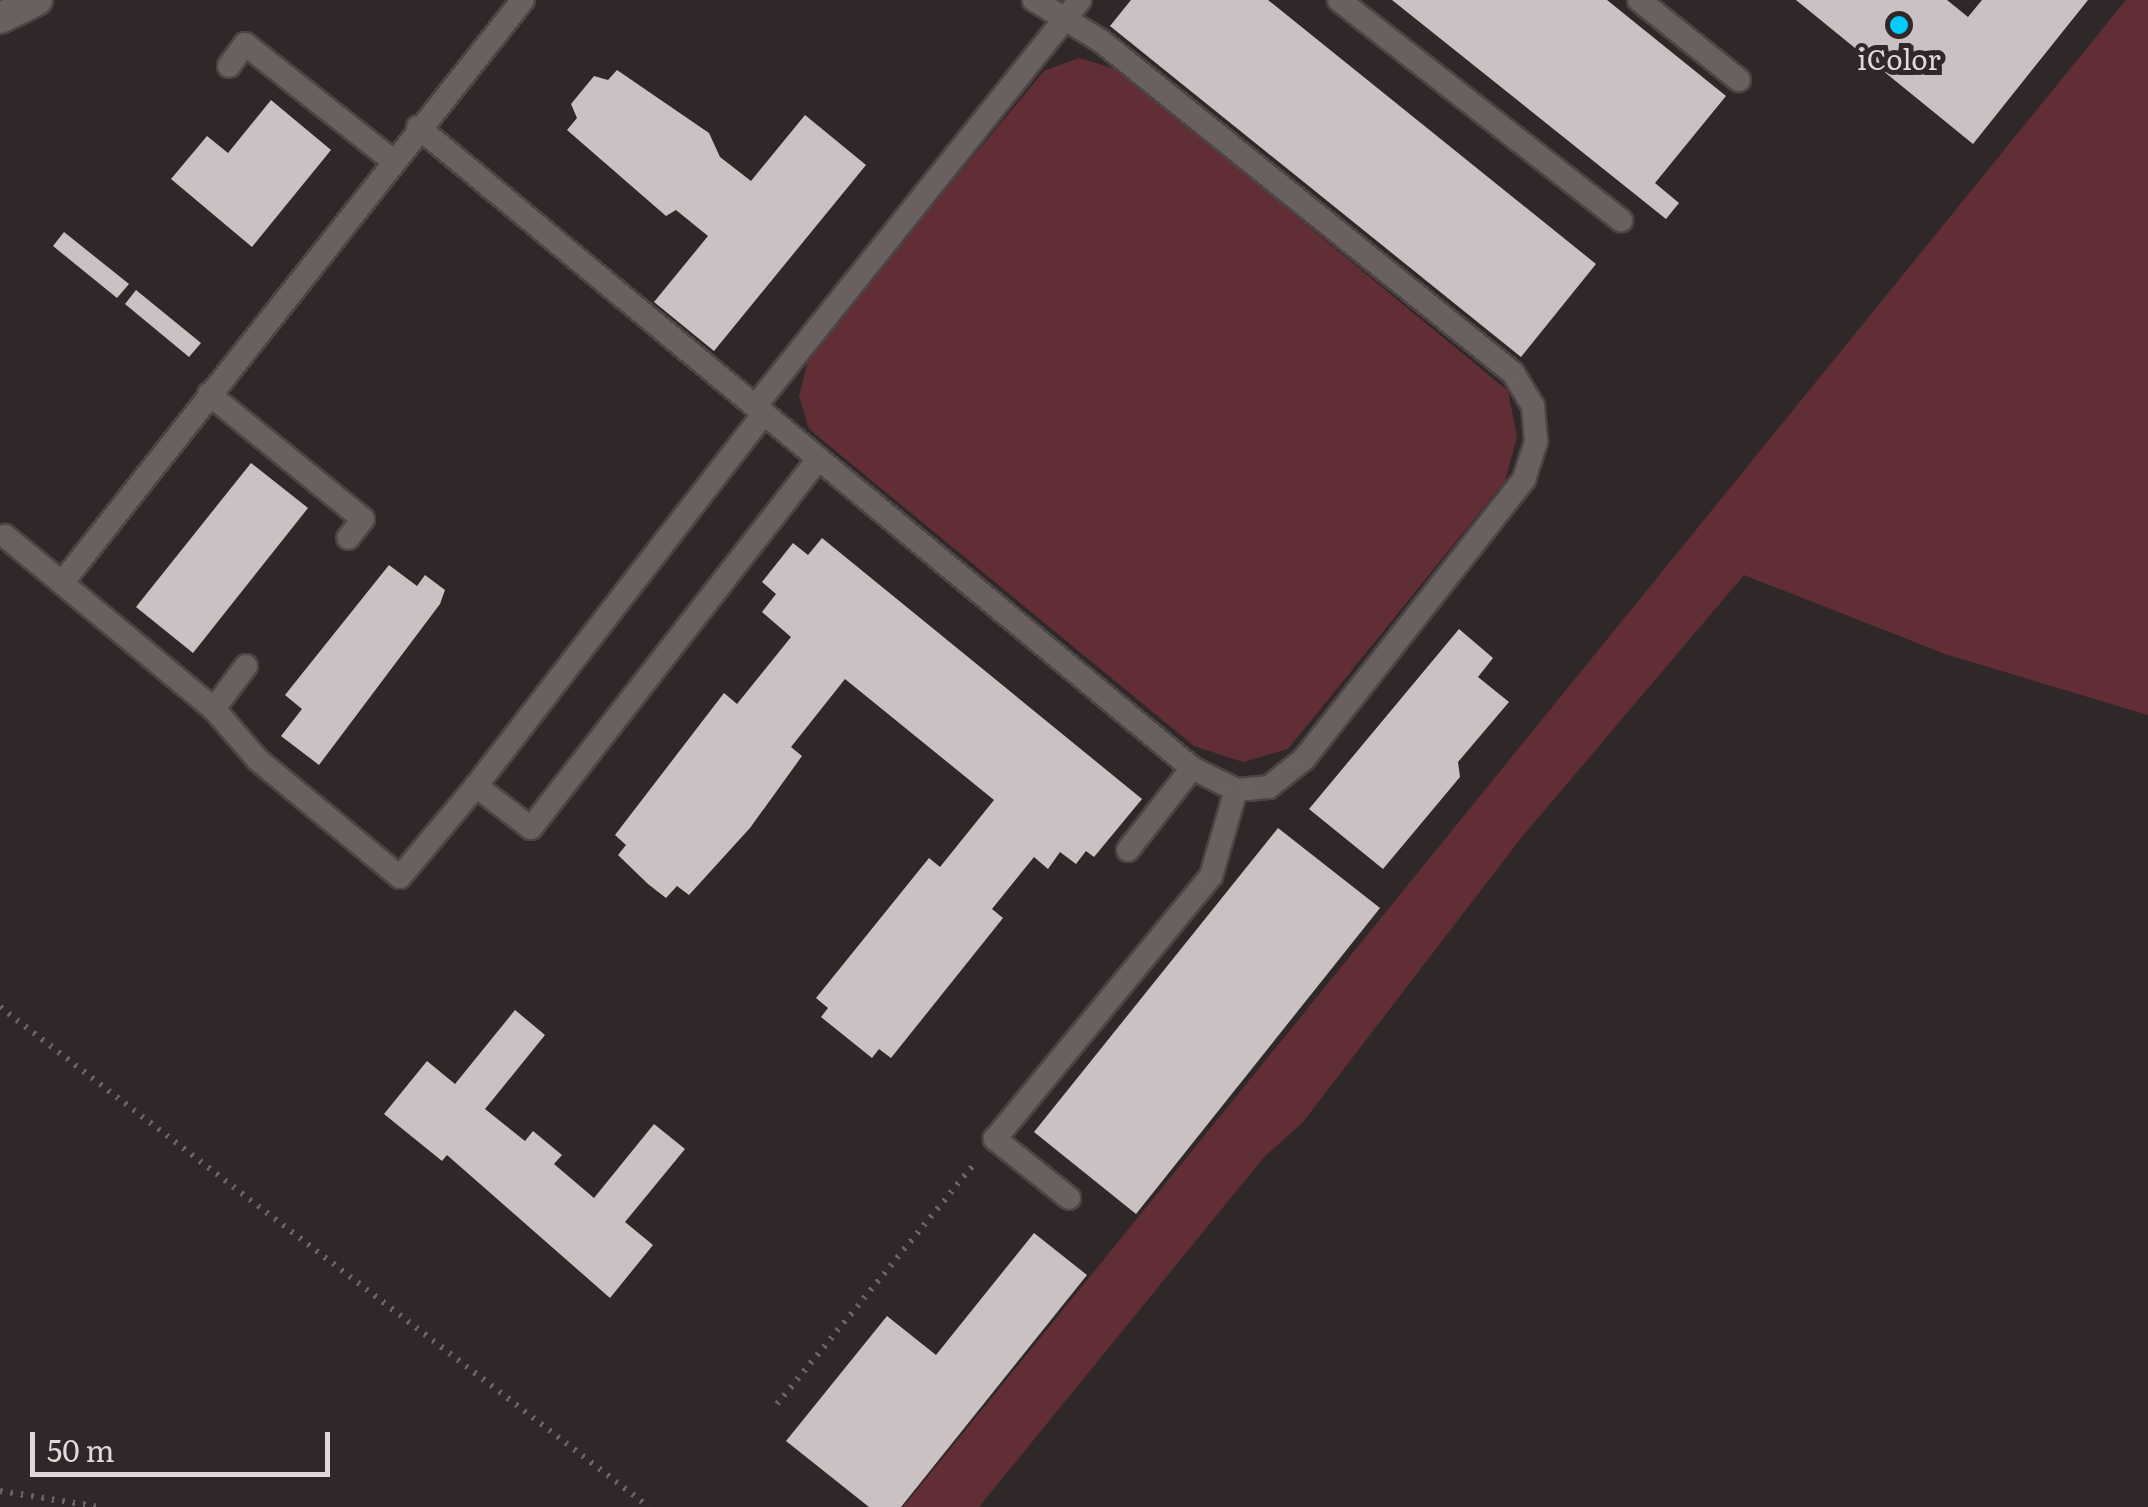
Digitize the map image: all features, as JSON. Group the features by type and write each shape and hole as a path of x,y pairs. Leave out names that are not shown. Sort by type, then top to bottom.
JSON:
{"main road":[{"path":"0,18 37,0"}],"lane":[{"path":"62,583 418,127 523,0"},
{"path":"418,127 1192,768 1236,790 1269,787 1304,759 1524,480 1536,440 1533,406 1513,373 1100,42 1062,23 1034,0"},
{"path":"5,536 214,709 258,760 400,877 476,786 760,409 1080,0"},
{"path":"1339,0 1620,220"},
{"path":"1639,0 1739,80"},
{"path":"229,66 245,44 392,160"},
{"path":"210,394 364,519 348,538"},
{"path":"476,786 531,828 817,460"},
{"path":"214,709 246,666"},
{"path":"1128,850 1192,768"},
{"path":"1069,1198 995,1139 1211,876 1236,790"}],"path":[{"path":"0,1007 649,1507"},
{"path":"777,1404 995,1139"},
{"path":"0,1491 100,1507"}],"shaded area":[{"path":"2126,0 2148,0 2148,715 1945,654 1744,575 1521,838 1303,1122 1264,1157 979,1507 903,1507"},
{"path":"1079,58 1119,70 1508,391 1517,437 1505,481 1288,749 1243,762 1194,746 809,429 799,396 810,353 1044,71"}],"building":[{"path":"1131,0 1268,0 1596,264 1521,357 1110,26"},
{"path":"1392,0 1607,0 1726,96 1655,183 1679,203 1666,219"},
{"path":"1796,0 1947,0 1968,17 1982,0 2088,0 1973,144"},
{"path":"617,70 709,133 720,157 751,181 805,115 866,165 714,351 654,302 708,236 676,210 666,216 567,130 577,118 571,104 594,76 608,80"},
{"path":"271,100 331,150 252,247 171,179 207,136 228,153"},
{"path":"64,232 129,284 117,298 53,246"},
{"path":"136,290 201,343 189,357 125,304"},
{"path":"251,463 308,508 193,653 136,607"},
{"path":"822,538 1142,799 1094,857 1086,851 1076,864 1060,852 1048,869 1034,857 992,909 1003,918 891,1058 879,1049 872,1058 821,1017 828,1008 816,998 929,858 940,867 994,800 845,679 791,747 802,756 750,828 689,895 677,886 666,898 648,884 618,855 626,845 615,835 724,693 737,704 791,637 762,612 776,594 762,582 793,543 808,555"},
{"path":"389,565 417,586 425,575 445,590 440,604 319,765 281,736 302,709 285,695"},
{"path":"1459,629 1493,658 1478,677 1509,702 1458,762 1460,777 1383,869 1309,809"},
{"path":"1278,828 1380,908 1136,1214 1034,1132"},
{"path":"515,1010 545,1035 485,1109 525,1141 533,1131 562,1155 554,1164 594,1198 654,1124 685,1149 625,1222 653,1245 610,1298 447,1155 442,1161 384,1114 427,1061 455,1084"},
{"path":"1034,1233 1087,1275 901,1507 869,1507 786,1441 887,1316 936,1355"}],"place":[{"name":"iColor","path":"1899,25"}]}
